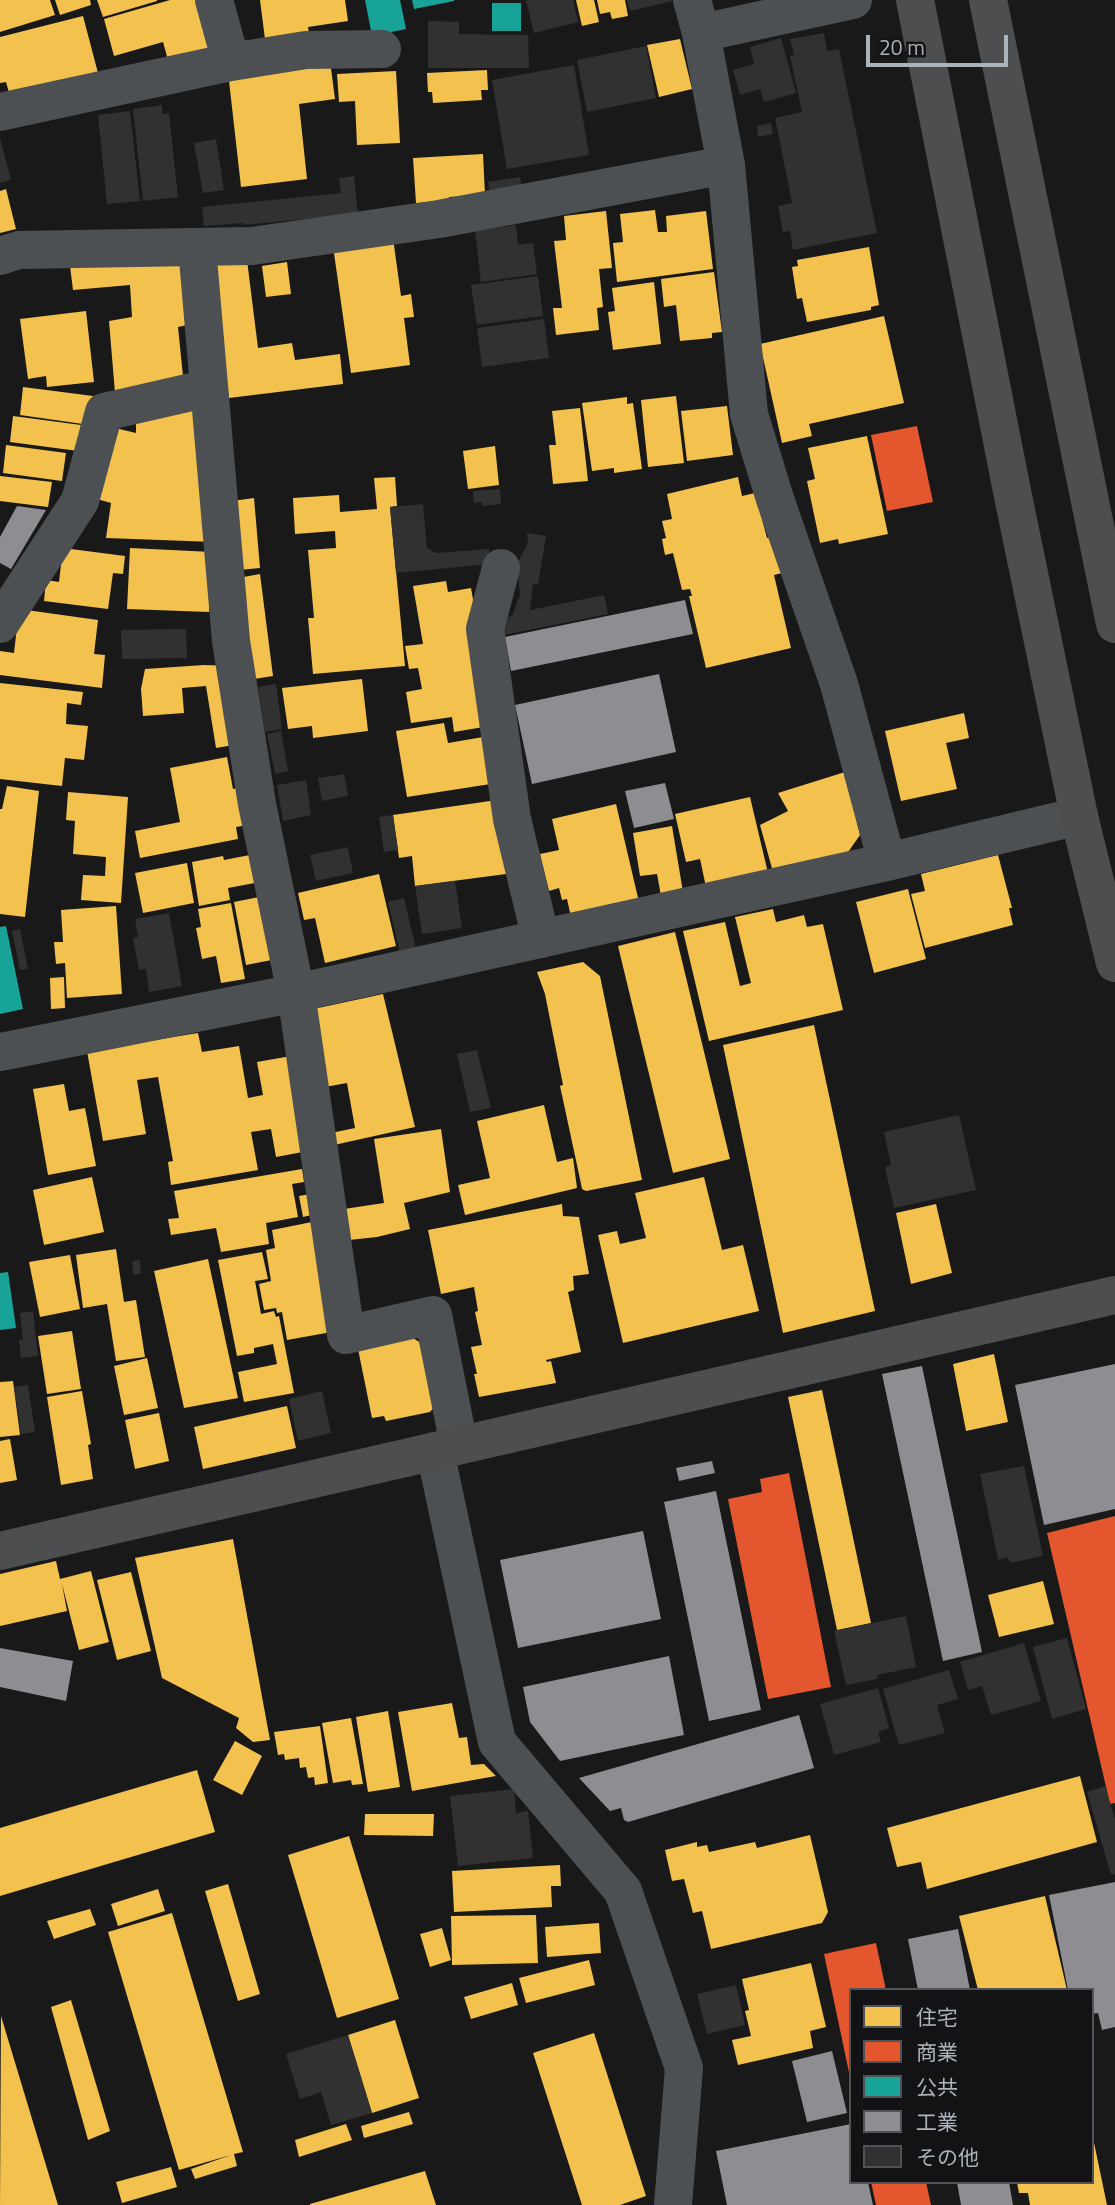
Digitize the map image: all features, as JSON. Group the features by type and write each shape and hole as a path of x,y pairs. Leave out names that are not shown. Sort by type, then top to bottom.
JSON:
{"street":[{"path":"214,0 231,62"},
{"path":"853,0 697,16 726,166 749,414 775,499 839,684 887,862"},
{"path":"915,0 1079,816 1115,963"},
{"path":"988,0 1115,624"},
{"path":"0,112 231,62 306,50 382,49"},
{"path":"0,256 19,250 252,246 439,219 726,166"},
{"path":"197,247 231,641 257,804 296,993 346,1335 433,1315 447,1448 497,1742 622,1891 684,2068 673,2205"},
{"path":"0,624 80,501 104,412 209,388"},
{"path":"502,568 485,629 512,819 541,939"},
{"path":"0,1052 296,993 887,862 1079,816"},
{"path":"0,1550 1115,1295"}],"building: 住宅":[{"path":"0,0 50,0 55,15 0,32"},
{"path":"55,0 90,0 91,5 60,15"},
{"path":"97,0 157,0 157,1 103,17"},
{"path":"170,0 199,0 213,47 168,60 163,42 114,56 104,19"},
{"path":"260,0 345,0 348,21 308,27 310,40 266,47"},
{"path":"576,0 594,0 599,22 582,26"},
{"path":"597,0 625,0 628,16 612,19 610,12 600,14"},
{"path":"83,16 98,73 10,96 6,82 0,83 0,37"},
{"path":"680,39 692,89 659,97 647,45"},
{"path":"330,61 335,99 299,104 307,179 241,187 228,72"},
{"path":"487,70 488,90 481,90 482,100 433,103 432,92 428,92 427,73"},
{"path":"396,71 400,143 357,145 355,101 339,102 337,74"},
{"path":"483,154 485,195 449,197 449,201 416,203 413,158"},
{"path":"6,189 16,229 0,233 0,191"},
{"path":"655,210 658,232 667,232 666,216 706,211 713,269 617,282 613,243 623,242 620,214"},
{"path":"606,211 612,268 599,269 603,307 597,308 599,330 556,335 553,308 562,308 554,241 566,240 564,216"},
{"path":"393,238 401,296 411,294 414,317 404,318 410,365 351,373 333,246"},
{"path":"869,247 879,305 871,307 871,310 807,322 802,298 797,299 792,267 798,266 797,260"},
{"path":"184,250 192,324 178,327 183,376 115,393 109,321 132,317 130,285 73,290 69,258"},
{"path":"247,260 258,348 292,343 295,360 340,354 343,384 229,398 211,264"},
{"path":"287,262 291,294 266,297 262,266"},
{"path":"714,272 722,332 712,333 712,338 680,341 676,305 664,307 661,279"},
{"path":"654,282 661,344 613,350 608,312 615,311 612,288"},
{"path":"86,311 94,382 47,387 46,376 28,379 20,319"},
{"path":"884,316 904,403 809,424 812,436 782,443 760,344"},
{"path":"23,387 93,396 90,425 20,415"},
{"path":"201,391 214,542 106,538 111,503 90,497 107,426 136,433 136,405"},
{"path":"676,396 684,463 648,467 641,400"},
{"path":"627,397 627,404 633,403 642,469 614,473 614,468 592,471 582,403"},
{"path":"727,406 733,455 687,461 681,411"},
{"path":"580,408 588,481 553,484 549,445 556,445 552,411"},
{"path":"13,416 81,425 78,451 10,442"},
{"path":"867,436 888,534 839,544 838,539 820,543 807,481 815,479 808,448"},
{"path":"6,445 66,453 62,481 3,473"},
{"path":"495,446 499,485 468,489 463,451"},
{"path":"0,476 52,482 48,507 0,501"},
{"path":"395,477 397,506 390,507 405,666 313,674 308,618 314,618 308,550 336,548 335,531 295,534 293,498 339,495 340,512 377,509 374,478"},
{"path":"738,477 742,496 755,493 767,538 773,536 782,573 774,575 791,648 706,668 689,596 692,596 690,589 682,590 673,553 665,555 662,539 666,538 662,521 672,519 667,494"},
{"path":"254,498 260,568 239,570 232,501"},
{"path":"63,548 125,556 123,574 113,573 108,609 44,601 46,580 59,582"},
{"path":"130,548 212,552 209,612 127,609"},
{"path":"260,574 273,676 254,679 238,578"},
{"path":"446,581 448,592 471,588 495,725 454,732 452,717 411,723 406,692 422,689 418,668 409,669 405,646 423,644 413,586"},
{"path":"19,609 98,620 94,654 105,655 102,688 0,675 0,651 14,653"},
{"path":"234,666 245,743 216,748 206,686 182,688 184,713 143,716 141,689 145,669"},
{"path":"362,679 368,731 313,738 312,726 288,729 282,688"},
{"path":"0,683 83,692 81,705 67,703 66,724 88,726 84,760 65,758 62,786 0,779"},
{"path":"964,713 969,738 946,743 957,789 901,801 885,731"},
{"path":"444,723 448,743 489,736 497,783 407,797 396,731"},
{"path":"227,757 233,789 241,787 248,825 236,827 238,839 140,858 135,831 180,822 170,768"},
{"path":"845,772 860,835 846,855 773,872 760,825 788,811 778,793"},
{"path":"7,786 39,791 25,917 0,914 0,809"},
{"path":"68,792 128,797 121,903 81,900 83,875 105,876 106,857 73,854 75,821 66,820"},
{"path":"750,797 768,873 706,887 700,859 686,862 675,814"},
{"path":"497,800 506,874 415,886 412,856 399,858 393,815"},
{"path":"616,804 639,902 571,917 567,899 562,900 559,888 549,891 540,854 559,850 552,819"},
{"path":"672,826 683,892 661,896 657,874 640,876 633,833"},
{"path":"255,854 260,882 228,888 230,900 199,906 192,862"},
{"path":"998,855 1012,908 1009,908 1013,925 925,948 911,894 925,891 921,874"},
{"path":"187,863 194,903 143,913 135,873"},
{"path":"379,874 396,946 325,963 315,918 304,920 298,893"},
{"path":"908,889 926,959 874,973 856,902"},
{"path":"274,894 282,958 246,965 234,902"},
{"path":"231,903 245,979 221,983 216,956 202,959 196,928 201,927 198,909"},
{"path":"116,906 122,994 67,998 65,963 56,964 54,942 63,942 61,910"},
{"path":"773,909 776,922 804,915 807,927 823,924 843,1010 709,1041 683,931 725,922 740,986 751,983 735,917"},
{"path":"675,932 730,1159 673,1173 618,946"},
{"path":"583,962 600,976 642,1180 586,1191 582,1189 560,1086 563,1085 545,994 537,972"},
{"path":"64,977 65,1008 51,1009 50,978"},
{"path":"383,994 415,1127 334,1145 331,1133 355,1128 347,1083 325,1087 309,1010"},
{"path":"814,1025 875,1311 783,1333 723,1045"},
{"path":"198,1033 202,1052 239,1046 248,1098 263,1095 257,1062 291,1056 308,1151 276,1157 271,1129 251,1132 258,1170 171,1185 168,1162 173,1161 158,1077 137,1080 146,1134 103,1141 87,1051"},
{"path":"64,1084 69,1111 85,1108 96,1166 48,1175 33,1089"},
{"path":"544,1105 557,1162 573,1158 577,1188 465,1215 458,1185 490,1178 477,1121"},
{"path":"441,1129 450,1192 404,1203 410,1229 349,1240 344,1209 384,1203 374,1139"},
{"path":"302,1169 304,1182 292,1184 298,1217 266,1223 269,1244 221,1252 216,1228 171,1235 168,1219 179,1218 174,1191"},
{"path":"92,1177 104,1232 44,1245 33,1190"},
{"path":"704,1177 722,1250 743,1245 759,1311 623,1343 598,1235 617,1231 620,1244 646,1238 635,1193"},
{"path":"316,1193 320,1213 303,1217 299,1196"},
{"path":"562,1204 563,1216 579,1217 589,1274 573,1276 574,1290 568,1292 581,1352 546,1360 551,1361 556,1383 479,1397 471,1347 482,1345 475,1312 478,1311 474,1287 441,1294 428,1230"},
{"path":"936,1204 952,1273 911,1284 896,1213"},
{"path":"322,1220 343,1330 287,1340 282,1312 277,1313 276,1308 264,1310 259,1284 271,1281 266,1250 275,1248 272,1230"},
{"path":"116,1249 124,1302 136,1300 145,1357 116,1361 107,1304 83,1308 76,1255"},
{"path":"262,1252 268,1279 255,1281 261,1314 274,1311 276,1317 279,1316 294,1393 244,1402 238,1372 277,1364 273,1344 254,1348 254,1353 237,1356 218,1260"},
{"path":"70,1255 80,1309 40,1317 29,1262"},
{"path":"208,1259 238,1398 184,1408 154,1271"},
{"path":"72,1331 81,1389 47,1394 38,1336"},
{"path":"413,1338 427,1347 439,1401 430,1412 386,1421 384,1416 372,1418 358,1349"},
{"path":"994,1354 1008,1422 966,1431 953,1364"},
{"path":"147,1358 158,1408 124,1415 114,1366"},
{"path":"13,1381 20,1435 0,1437 0,1382"},
{"path":"822,1390 871,1623 837,1630 788,1397"},
{"path":"82,1391 91,1444 88,1445 93,1479 61,1485 47,1397"},
{"path":"287,1406 296,1448 203,1469 194,1427"},
{"path":"159,1413 169,1461 135,1469 125,1420"},
{"path":"10,1439 17,1480 0,1483 0,1441"},
{"path":"233,1539 270,1740 253,1742 236,1728 239,1718 162,1678 135,1558"},
{"path":"56,1561 60,1579 91,1571 109,1642 79,1650 62,1584 67,1611 0,1626 0,1574"},
{"path":"131,1572 151,1651 117,1660 97,1580"},
{"path":"1043,1581 1054,1624 999,1637 988,1595"},
{"path":"452,1703 459,1738 467,1737 471,1765 484,1764 496,1776 412,1791 398,1712"},
{"path":"388,1711 400,1787 368,1792 356,1717"},
{"path":"351,1718 363,1784 352,1785 351,1780 333,1783 322,1723"},
{"path":"320,1726 328,1783 315,1785 314,1777 308,1778 306,1767 300,1768 299,1758 285,1760 284,1754 278,1755 274,1732"},
{"path":"235,1741 262,1756 242,1795 213,1780"},
{"path":"197,1770 215,1832 0,1896 0,1828"},
{"path":"1080,1776 1097,1842 927,1889 921,1862 897,1867 887,1828"},
{"path":"365,1814 434,1814 433,1836 364,1835"},
{"path":"810,1835 828,1912 822,1923 711,1949 702,1911 693,1913 684,1879 672,1881 665,1850 697,1842 697,1847 707,1845 709,1852 755,1842 757,1848"},
{"path":"349,1836 399,1999 337,2018 288,1855"},
{"path":"560,1865 561,1886 551,1886 552,1907 454,1912 452,1871"},
{"path":"228,1884 260,1994 238,2001 205,1891"},
{"path":"158,1889 165,1911 118,1926 111,1904"},
{"path":"1045,1896 1067,1988 977,1988 959,1916"},
{"path":"90,1909 96,1925 54,1939 47,1921"},
{"path":"172,1913 243,2152 234,2154 237,2166 195,2179 191,2169 231,2155 179,2170 108,1932"},
{"path":"536,1915 538,1963 452,1965 451,1916"},
{"path":"599,1923 601,1953 547,1957 545,1927"},
{"path":"442,1928 451,1960 430,1967 420,1934"},
{"path":"589,1960 595,1985 526,2003 519,1978"},
{"path":"811,1963 826,2027 810,2031 813,2048 738,2065 732,2040 751,2036 742,1979"},
{"path":"512,1983 518,2005 471,2019 464,1997"},
{"path":"71,2000 110,2131 88,2140 51,2007"},
{"path":"1,2016 58,2205 0,2205"},
{"path":"395,2020 419,2098 372,2113 348,2035"},
{"path":"594,2033 646,2196 620,2205 582,2205 533,2053"},
{"path":"409,2112 413,2124 364,2138 361,2126"},
{"path":"346,2124 352,2140 299,2157 295,2140"},
{"path":"1094,2143 1107,2205 1030,2205 1028,2193 1019,2193 1017,2184 1094,2184"},
{"path":"171,2167 177,2187 122,2203 116,2182"},
{"path":"425,2171 436,2205 310,2205 310,2204"}],"building: 商業":[{"path":"917,426 933,502 887,511 871,435"},
{"path":"789,1473 831,1687 768,1699 728,1499 762,1492 760,1479"},
{"path":"1115,1516 1115,1803 1110,1804 1047,1533"},
{"path":"876,1943 886,1988 849,1988 849,2072 824,1954"},
{"path":"871,2184 926,2184 931,2205 876,2205"}],"building: 公共":[{"path":"365,0 400,0 406,29 372,36"},
{"path":"412,0 454,0 454,1 414,9"},
{"path":"492,3 521,3 521,31 492,31"},
{"path":"6,926 23,1009 0,1014 0,927"},
{"path":"8,1272 16,1328 0,1330 0,1273"}],"building: 工業":[{"path":"17,506 46,510 11,569 0,563 0,537"},
{"path":"685,600 693,634 511,671 505,637"},
{"path":"659,674 676,752 532,784 515,705"},
{"path":"665,783 674,819 634,828 625,791"},
{"path":"1115,1364 1115,1509 1044,1525 1015,1385"},
{"path":"922,1366 982,1652 943,1661 882,1374"},
{"path":"712,1461 715,1473 679,1481 676,1468"},
{"path":"716,1491 761,1710 709,1721 664,1502"},
{"path":"643,1531 661,1619 518,1648 500,1560"},
{"path":"0,1648 73,1661 66,1701 0,1687"},
{"path":"669,1656 684,1735 560,1761 530,1722 523,1687"},
{"path":"799,1715 814,1768 628,1822 624,1820 621,1808 610,1811 579,1778"},
{"path":"1115,1882 1115,2027 1102,2030 1098,2013 1094,2014 1094,1988 1068,1988 1049,1895"},
{"path":"958,1929 970,1988 918,1988 908,1939"},
{"path":"832,2051 847,2113 807,2122 792,2061"},
{"path":"849,2124 849,2184 868,2184 873,2205 727,2205 716,2151"},
{"path":"957,2184 1009,2184 1013,2205 961,2205"}],"building: その他":[{"path":"526,0 573,0 578,22 534,33"},
{"path":"627,0 672,0 672,1 630,11"},
{"path":"428,21 459,22 459,34 528,35 529,68 428,68"},
{"path":"824,33 827,51 839,49 877,233 793,250 790,231 783,232 778,206 792,203 775,118 802,112 790,56 794,55 790,39"},
{"path":"781,38 796,93 764,102 760,89 740,95 733,70 754,64 750,47"},
{"path":"646,46 656,98 587,112 577,60"},
{"path":"574,65 589,155 507,169 492,80"},
{"path":"162,105 162,114 169,113 178,197 143,201 133,109"},
{"path":"130,111 140,201 107,204 98,115"},
{"path":"771,123 773,134 758,137 757,126"},
{"path":"0,138 11,180 0,183"},
{"path":"216,139 224,190 203,193 194,143"},
{"path":"354,176 358,214 204,226 202,207 341,193 339,178"},
{"path":"520,177 522,189 490,194 488,182"},
{"path":"516,225 518,245 533,243 537,274 481,282 475,231"},
{"path":"538,276 543,316 477,325 471,285"},
{"path":"544,319 549,358 482,367 477,328"},
{"path":"500,489 501,504 483,506 482,502 474,503 473,491"},
{"path":"423,504 427,548 436,553 489,549 490,564 396,573 390,507"},
{"path":"527,533 546,536 538,585 533,584 530,610 604,595 608,614 504,635 500,619 512,616 520,595 517,564 528,543"},
{"path":"186,629 187,658 122,659 121,630"},
{"path":"276,684 282,729 265,732 258,687"},
{"path":"281,731 288,771 275,774 267,734"},
{"path":"344,774 348,796 322,801 318,778"},
{"path":"306,780 311,815 283,821 277,785"},
{"path":"393,815 398,850 384,852 379,817"},
{"path":"348,847 353,873 316,881 310,855"},
{"path":"455,881 462,928 422,934 415,886"},
{"path":"404,898 416,949 400,953 388,902"},
{"path":"169,913 182,986 149,992 146,969 139,970 133,938 138,937 135,919"},
{"path":"20,929 28,969 20,970 12,931"},
{"path":"477,1050 491,1108 470,1112 457,1054"},
{"path":"959,1115 976,1190 894,1208 885,1167 891,1165 884,1132"},
{"path":"140,1260 141,1274 133,1274 132,1261"},
{"path":"33,1311 38,1356 21,1358 19,1340 23,1340 20,1313"},
{"path":"28,1385 35,1432 21,1434 14,1387"},
{"path":"322,1391 331,1433 298,1441 289,1399"},
{"path":"1024,1466 1043,1556 1010,1563 1008,1557 998,1560 980,1474"},
{"path":"906,1616 916,1667 846,1685 834,1631"},
{"path":"1067,1638 1086,1709 1052,1719 1033,1647"},
{"path":"1024,1643 1041,1701 991,1715 982,1686 968,1690 960,1662"},
{"path":"949,1670 958,1699 937,1705 945,1733 899,1745 883,1689"},
{"path":"878,1688 889,1728 878,1732 881,1742 834,1755 820,1704"},
{"path":"1105,1786 1115,1819 1115,1874 1111,1875 1087,1792"},
{"path":"514,1789 516,1813 528,1811 533,1858 458,1866 450,1796"},
{"path":"736,1985 745,2025 707,2034 697,1994"},
{"path":"348,2035 372,2113 331,2125 321,2092 300,2099 286,2054"}]}
